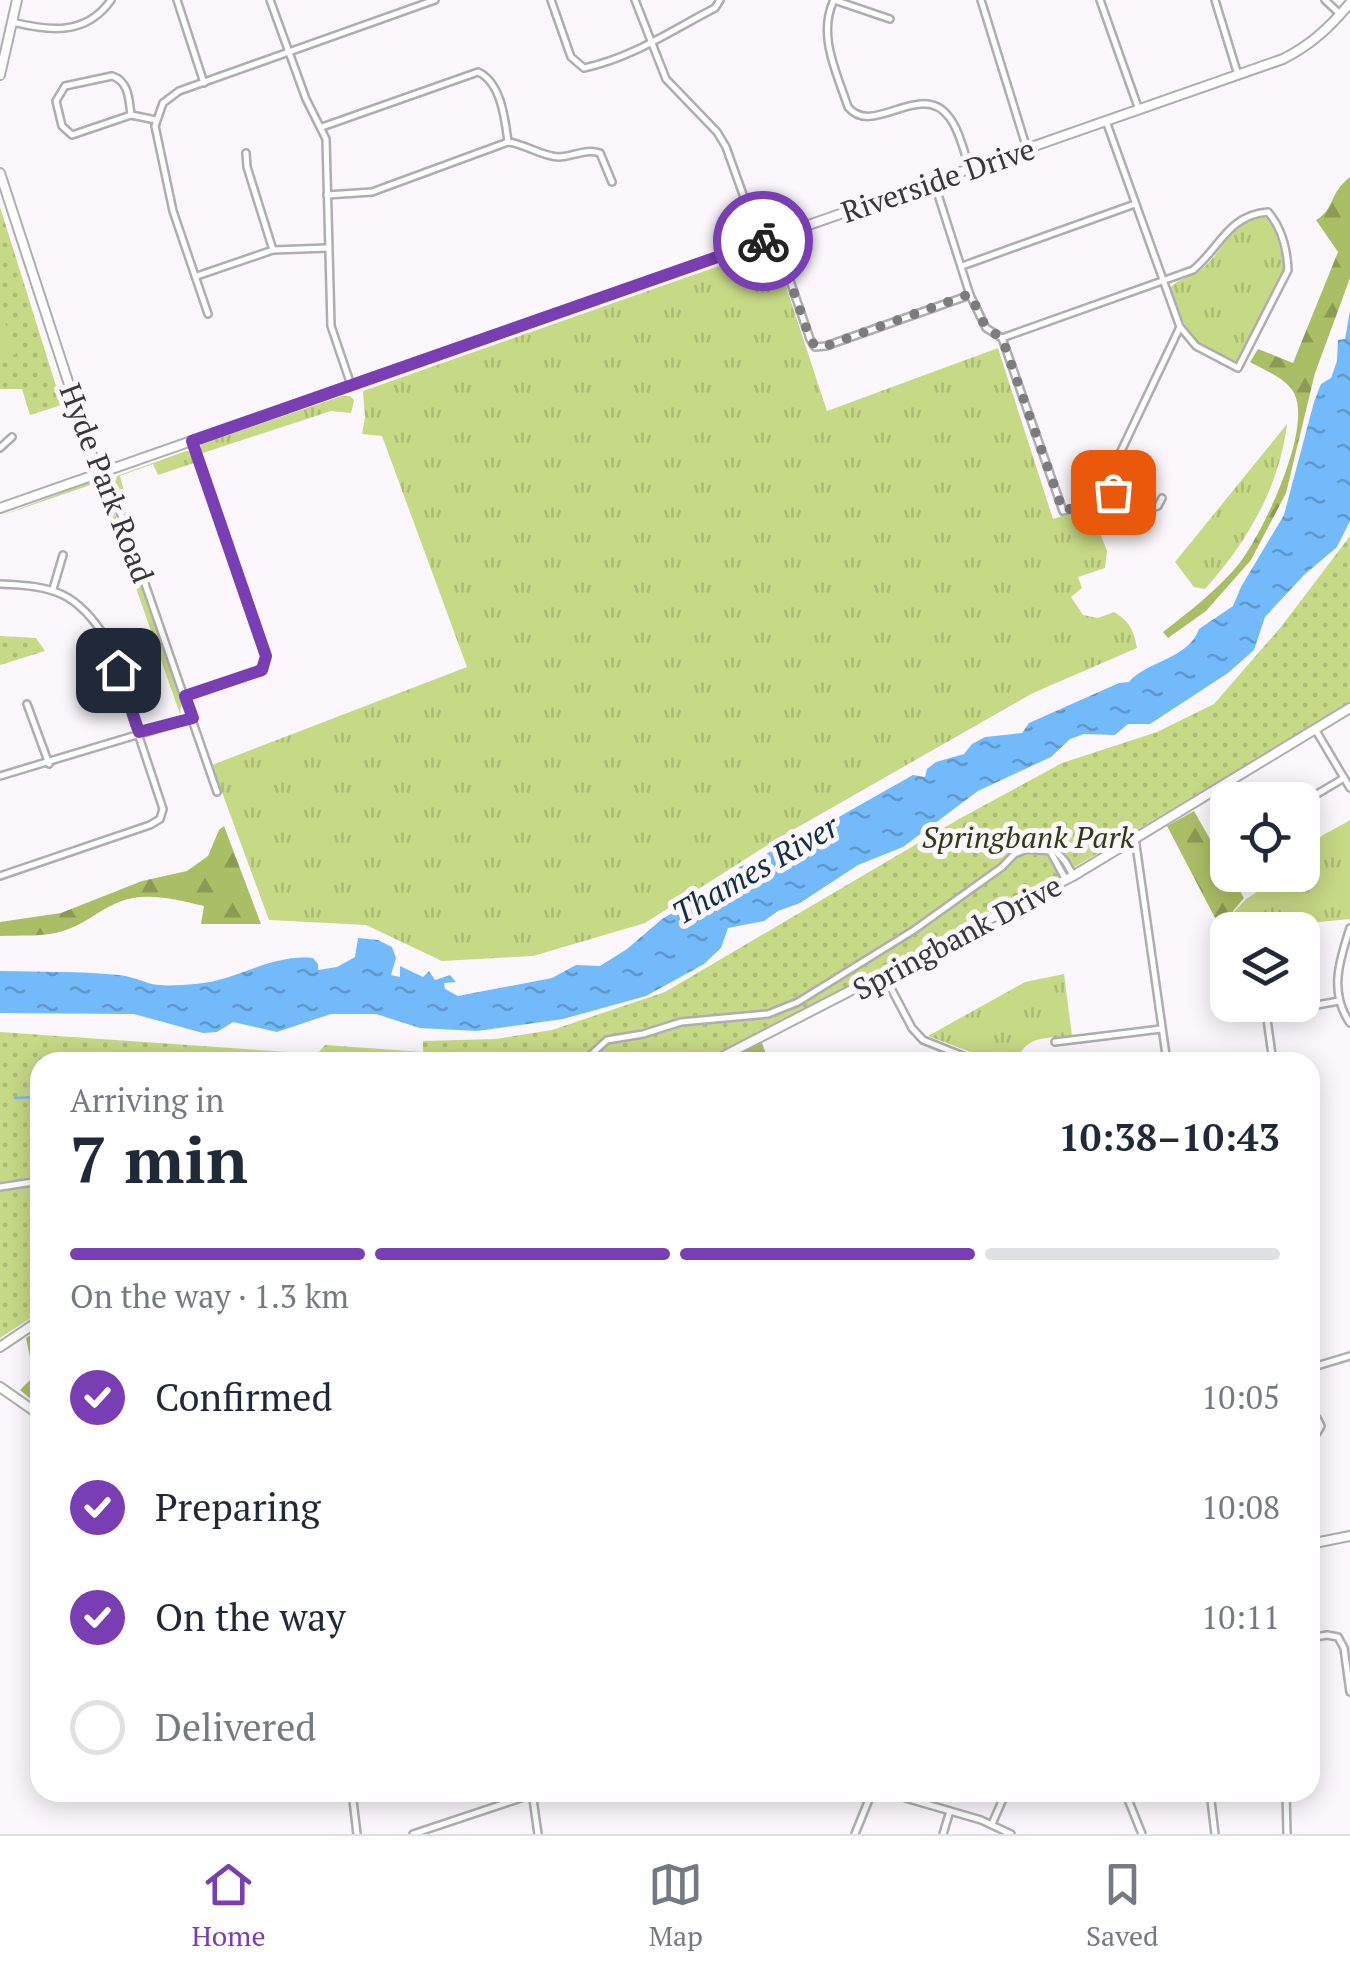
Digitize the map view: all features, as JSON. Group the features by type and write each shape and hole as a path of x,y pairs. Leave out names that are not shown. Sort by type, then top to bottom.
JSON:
{"main road":[{"path":"0,74 17,0"},
{"name":"Riverside Drive","path":"0,508 1238,75 1306,48 1350,3"},
{"name":"Hyde Park Road","path":"0,173 92,455 103,472"},
{"name":"Springbank Drive","path":"732,1052 1069,878 1350,708"},
{"path":"0,1344 30,1327"},
{"path":"0,1388 30,1408"},
{"path":"1320,1542 1350,1536"}],"street":[{"path":"12,22 43,30 70,28 102,12 110,0"},
{"path":"177,0 204,83"},
{"path":"270,0 306,99 322,127 327,152 331,326 351,385"},
{"path":"208,314 174,211 156,120 164,103 180,91 435,0"},
{"path":"551,0 571,58 584,68 652,44 715,8 720,0"},
{"path":"635,0 666,79 717,132 726,147 760,242"},
{"path":"890,19 834,0 826,27 848,106 854,114 868,117 917,103 931,104 951,119 970,169"},
{"path":"980,0 1027,149"},
{"path":"1100,0 1139,110"},
{"path":"1215,0 1238,75"},
{"path":"1325,0 1340,14"},
{"path":"322,127 478,72 490,80 505,116 508,142"},
{"path":"131,115 126,87 118,78 65,86 56,100 62,126 72,135 131,115 156,120"},
{"path":"1002,338 1162,283 1193,270 1240,219 1268,212 1276,220 1288,270 1238,368 1196,346 1180,327 1162,283 1106,122"},
{"path":"327,195 372,192 508,142 551,156 591,150 600,153 612,182"},
{"path":"246,153 274,250"},
{"path":"934,182 970,294 986,328 1002,338 1063,511 1092,502 1104,486 1180,327"},
{"path":"962,266 1135,204"},
{"path":"775,237 815,346 826,346 970,294"},
{"path":"196,276 274,250 328,248"},
{"path":"0,448 12,437"},
{"path":"185,696 262,670 266,665 192,441"},
{"name":"Hyde Park Road","path":"103,472 216,792"},
{"path":"1104,486 1138,512 1158,506 1162,498"},
{"path":"53,589 63,555"},
{"path":"0,584 53,589 93,617 107,640 163,808 160,819 150,826 0,876"},
{"path":"28,704 49,764"},
{"path":"0,776 193,718"},
{"path":"1315,729 1350,788"},
{"path":"1320,792 1344,778"},
{"path":"1136,838 1166,1052"},
{"path":"594,1052 607,1040 681,1022 768,1014 798,1002 914,930 1002,868 1024,844 1048,843 1066,861 1069,878"},
{"path":"1350,928 1337,974 1340,1001 1350,1023"},
{"path":"884,975 912,1028 923,1040 953,1052"},
{"path":"1320,1005 1340,1001"},
{"path":"1267,1022 1272,1052"},
{"path":"1054,1042 1162,1028"},
{"path":"0,1187 30,1182"},
{"path":"1320,1365 1350,1356"},
{"path":"1320,1636 1338,1637 1344,1648 1350,1692"},
{"path":"353,1802 357,1834"},
{"path":"413,1834 506,1802"},
{"path":"533,1802 538,1834"},
{"path":"854,1834 868,1802"},
{"path":"919,1802 992,1824 1010,1834"},
{"path":"992,1824 1002,1802"},
{"path":"1129,1802 1142,1834"},
{"path":"1211,1802 1215,1834"},
{"path":"1286,1802 1287,1834"},
{"path":"943,1834 950,1811"}],"green space":[{"path":"1350,177 1350,278 1315,373 1286,493 1251,560 1206,611 1168,638 1163,632 1238,565 1260,531 1282,481 1297,431 1294,393 1280,379 1250,362 1258,349 1293,363 1338,252 1316,220"},
{"path":"0,207 62,405 30,415 22,389 0,389"},
{"path":"1262,215 1273,223 1285,264 1283,277 1240,359 1234,362 1191,338 1169,290 1202,269 1241,225"},
{"path":"773,247 827,411 998,348 1053,519 1090,507 1107,551 1105,568 1078,577 1082,588 1071,597 1083,615 1119,615 1130,627 1137,648 1033,693 777,839 645,923 533,956 442,961 366,925 269,920 212,765 467,667 382,436 362,434 363,391"},
{"path":"0,307 16,354 0,359"},
{"path":"342,396 354,400 351,413 331,411 200,454 201,444"},
{"path":"1287,424 1277,470 1259,513 1205,589 1194,587 1175,562"},
{"path":"191,451 197,462 158,475 153,464 120,476 124,491 117,492 117,476"},
{"path":"98,479 103,481 182,698 180,714 99,482 0,516"},
{"name":"Springbank Park","path":"1350,536 1350,703 1217,782 1210,782 1210,786 1063,874 719,1052 423,1052 423,1041 496,1039 552,1030 665,992 1062,763 1157,732 1214,704 1281,627"},
{"path":"0,636 36,638 45,651 0,665"},
{"path":"1194,811 1210,839 1210,892 1241,892 1244,898 1233,912 1212,912 1167,826"},
{"path":"1350,820 1350,919 1320,922 1320,912 1234,912 1257,892 1320,892 1322,836"},
{"path":"224,826 261,924 201,924 204,906 140,897 119,902 63,931 0,936 0,922 61,913 142,881 187,871 208,856"},
{"path":"1064,974 1072,1036 1034,1041 1021,1052 970,1052 928,1036 1025,982"},
{"name":"Springbank Park","path":"0,1032 288,1052 30,1052 30,1318 0,1338"},
{"path":"762,1043 765,1052 743,1052"},
{"name":"Springbank Park","path":"325,1045 423,1052 319,1052"},
{"path":"30,1380 30,1398 20,1390"}],"water":[{"name":"Thames River","path":"1350,311 1350,521 1337,547 1265,617 1254,650 1228,673 1150,724 1128,724 1115,735 1084,734 1070,739 1051,757 978,791 903,847 858,865 764,921 728,928 721,948 704,964 646,996 563,1019 477,1031 420,1028 376,1014 331,1014 277,1032 233,1022 217,1032 203,1033 134,1014 0,1013 0,971 103,974 159,985 195,984 297,958 313,958 318,970 337,967 355,957 358,938 378,940 392,947 396,958 391,975 400,977 400,966 423,977 429,971 435,980 450,975 456,982 444,983 445,989 458,996 552,978 576,965 600,966 662,919 731,879 739,867 756,861 788,839 814,831 913,775 925,777 927,769 936,762 964,754 985,737 1022,733 1029,723 1129,682 1186,647 1199,629 1233,606 1284,515 1314,402 1321,384 1331,378 1338,340 1345,339"}],"waterway":[{"path":"15,1098 30,1097"}],"way so far":[{"path":"763,241 775,237 815,346 826,346 970,294 986,328 1002,338 1063,511 1092,502 1104,486 1113,492"}],"route":[{"path":"118,670 139,732 193,718 185,696 262,670 266,665 192,441 763,241"}]}
